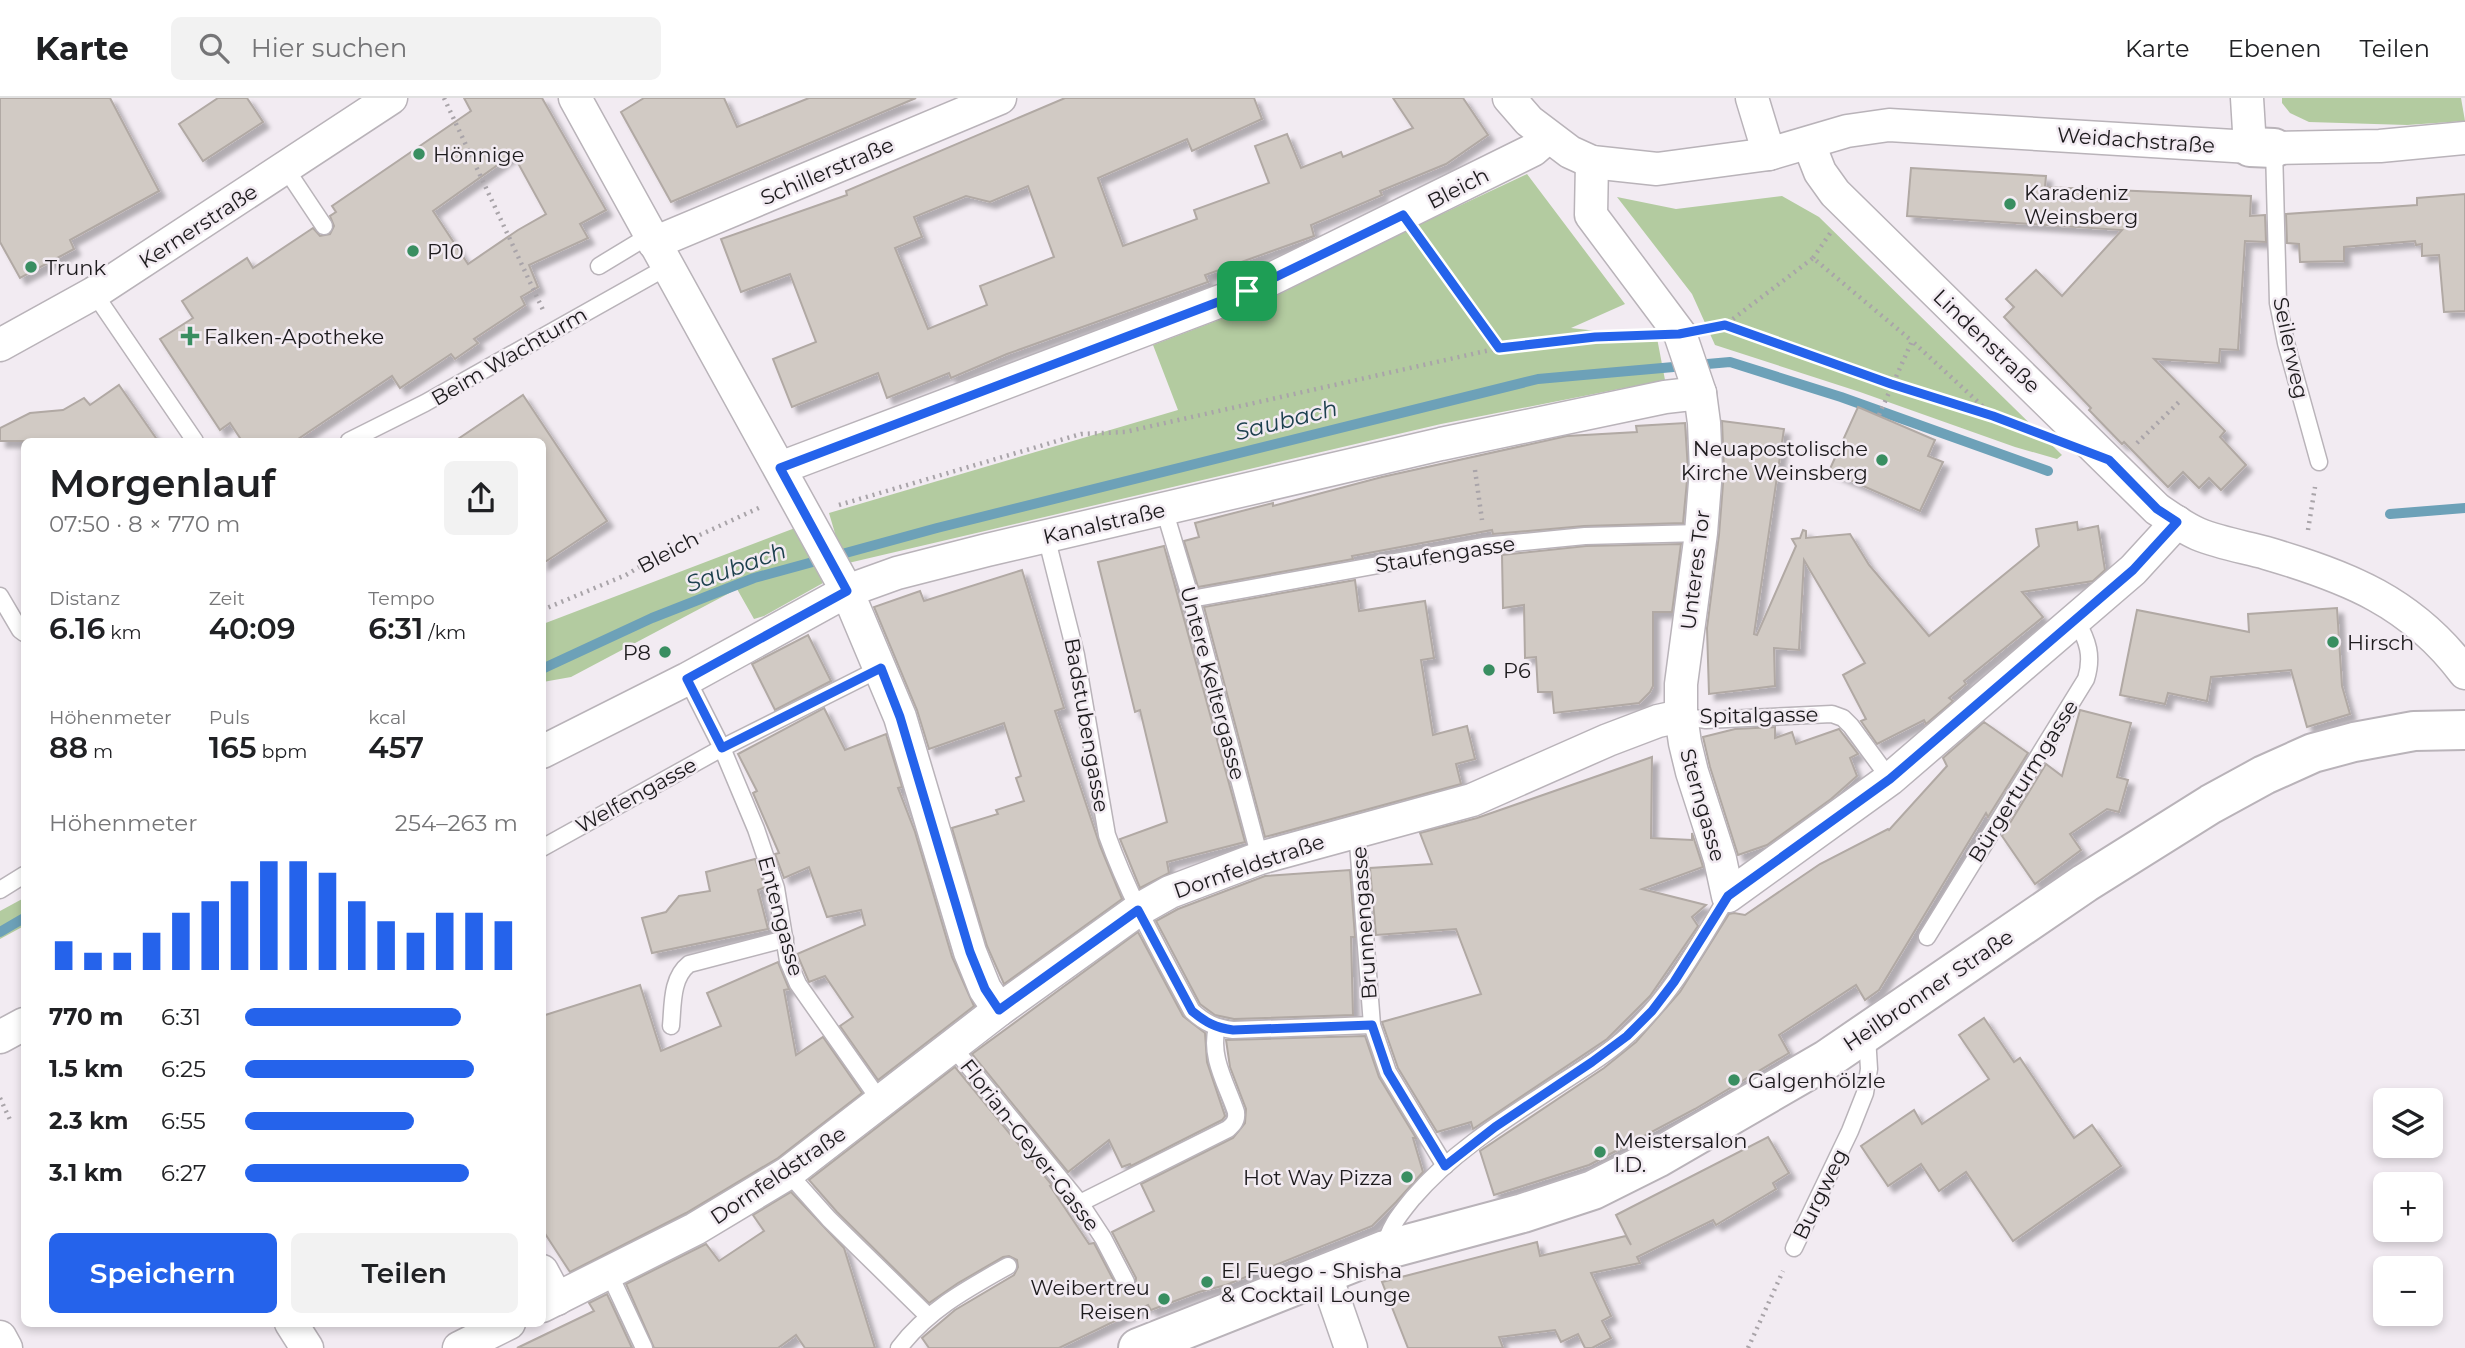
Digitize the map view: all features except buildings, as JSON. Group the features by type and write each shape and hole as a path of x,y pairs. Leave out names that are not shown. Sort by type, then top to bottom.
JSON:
{"street":[{"name":"Kernerstraße","path":"0,345 94,293 391,98"},
{"path":"575,98 841,580 900,717 970,952 985,989 999,1010"},
{"name":"Schillerstraße","path":"657,248 1000,98"},
{"path":"1509,98 1548,137 1570,152 1592,162 1657,169 1769,154 1809,144"},
{"path":"1752,98 1769,154"},
{"path":"2248,98 2262,148"},
{"name":"Weidachstraße","path":"1809,144 1847,131 1889,125 2262,148 2380,146 2465,138"},
{"name":"Bleich","path":"797,499 1247,291 1533,150 1548,137"},
{"name":"Lindenstraße","path":"1809,144 1820,172 1835,193 2157,509 2198,534 2346,580 2393,603 2426,629 2465,673"},
{"name":"Unteres Tor","path":"1592,162 1591,215 1679,334 1698,384 1704,422 1706,470 1701,533 1681,684 1681,716"},
{"name":"Kanalstraße","path":"546,750 687,679 841,580 897,573 1045,536 1468,439 1665,397 1698,384"},
{"path":"1728,896 1890,779 2133,570 2177,522"},
{"name":"Dornfeldstraße","path":"550,1303 695,1229 788,1173 999,1010 1138,910 1170,892 1260,858 1472,800 1608,740 1658,721 1681,716"},
{"name":"Sterngasse","path":"1681,716 1689,762 1720,859 1728,896"},
{"name":"Heilbronner Straße","path":"1138,1348 1385,1250 1523,1213 1593,1190 1657,1158 1826,1060 2085,883 2211,804 2264,775 2313,753 2354,741 2414,731 2465,730"},
{"path":"0,1037 21,1026"},
{"path":"1325,1273 1350,1348"},
{"path":"294,1327 307,1348"},
{"path":"459,1348 501,1327"},
{"path":"0,1337 6,1348"}],"lane":[{"name":"Seilerweg","path":"2262,148 2278,303 2286,343 2319,462"},
{"path":"286,169 324,226"},
{"path":"599,266 657,248"},
{"name":"Beim Wachturm","path":"354,438 425,403 553,330 657,248"},
{"path":"94,293 193,438"},
{"name":"Untere Keltergasse","path":"1164,509 1191,599 1260,858"},
{"name":"Staufengasse","path":"1191,599 1483,546 1585,536 1701,533"},
{"name":"Badstubengasse","path":"1045,536 1076,655 1108,835 1117,863 1138,910 1192,1011 1217,1028"},
{"path":"0,596 21,631"},
{"name":"Bürgerturmgasse","path":"1927,937 2086,679 2090,653 2087,639 2076,620"},
{"name":"Welfengasse","path":"546,846 722,748 881,668"},
{"name":"Entengasse","path":"687,679 722,748 756,829 776,888 788,961 798,984 881,1102"},
{"name":"Spitalgasse","path":"1681,716 1706,720 1832,714 1843,718 1851,726 1890,779"},
{"name":"Brunnengasse","path":"1357,831 1372,1025 1388,1072 1445,1166"},
{"path":"0,890 21,877"},
{"path":"1385,1250 1386,1236 1396,1217 1445,1166 1495,1127 1627,1036 1652,1011 1674,982 1728,896"},
{"path":"671,1026 676,979 681,970 689,964 785,939"},
{"path":"1080,1203 1234,1124 1236,1112 1214,1052 1217,1028 1233,1030 1372,1025"},
{"name":"Burgweg","path":"1794,1248 1850,1131 1865,1093 1869,1069 1867,1033"},
{"name":"Florian-Geyer-Gasse","path":"953,1046 1080,1203 1103,1238 1126,1282"},
{"path":"788,1173 836,1227 928,1316"},
{"path":"899,1348 928,1316 955,1296 1008,1266"},
{"path":"609,1273 644,1348"}],"path":[{"path":"444,98 553,330"},
{"path":"1403,215 1499,348"},
{"path":"797,499 1081,434 1125,432 1499,348 1595,337 1679,334 1725,325 1813,258 1912,341 1993,416"},
{"path":"1725,325 1891,384 2032,430"},
{"path":"1879,415 1912,341"},
{"path":"2114,465 2179,402"},
{"path":"1468,439 1482,506 1483,546"},
{"name":"Bleich","path":"546,608 626,575 667,550 797,499"},
{"path":"2308,535 2310,518"},
{"path":"0,1098 11,1122"},
{"name":"Burgweg","path":"1748,1348 1794,1248"}],"green space":[{"path":"2282,98 2461,98 2465,121 2407,125 2309,122 2290,113 2282,103"},
{"path":"1527,174 1625,304 1571,328 1657,338 1665,380 1441,424 844,564 829,513 1178,410 1153,345 1258,305 1382,242"},
{"path":"1782,196 1819,217 2062,455 2057,459 2015,447 1860,392 1715,345 1692,294 1617,197 1676,209"},
{"path":"795,528 823,583 754,619 737,589 571,677 546,681 546,623"},
{"path":"21,900 21,928 0,939 0,911"}],"waterway":[{"name":"Saubach","path":"546,667 652,618 754,578 937,528 1538,379 1730,362 1841,397 2048,471"},
{"name":"Saubach","path":"2390,514 2465,508"},
{"name":"Saubach","path":"0,932 21,920"}],"place":[{"name":"Hönnige","path":"419,154"},
{"name":"Karadeniz Weinsberg","path":"2010,204"},
{"name":"P10","path":"413,251"},
{"name":"Trunk","path":"31,267"},
{"name":"Falken-Apotheke","path":"190,336"},
{"name":"Neuapostolische Kirche Weinsberg","path":"1882,460"},
{"name":"Hirsch","path":"2333,642"},
{"name":"P8","path":"665,652"},
{"name":"P6","path":"1489,670"},
{"name":"Galgenhölzle","path":"1734,1080"},
{"name":"Meistersalon I.D.","path":"1600,1152"},
{"name":"Hot Way Pizza","path":"1407,1177"},
{"name":"El Fuego - Shisha & Cocktail Lounge","path":"1207,1282"},
{"name":"Weibertreu Reisen","path":"1164,1299"}],"route":[{"path":"1403,215 1499,348 1595,337 1679,334 1725,325 1891,384 1993,416 2109,460 2157,509 2177,522 2133,570 1890,779 1728,896 1674,982 1652,1011 1627,1036 1495,1127 1445,1166 1388,1072 1372,1025 1233,1030 1217,1028 1192,1011 1138,910 999,1010 985,989 970,952 900,717 881,668 722,748 687,679 847,591 780,468 1247,291 1403,215"}]}
